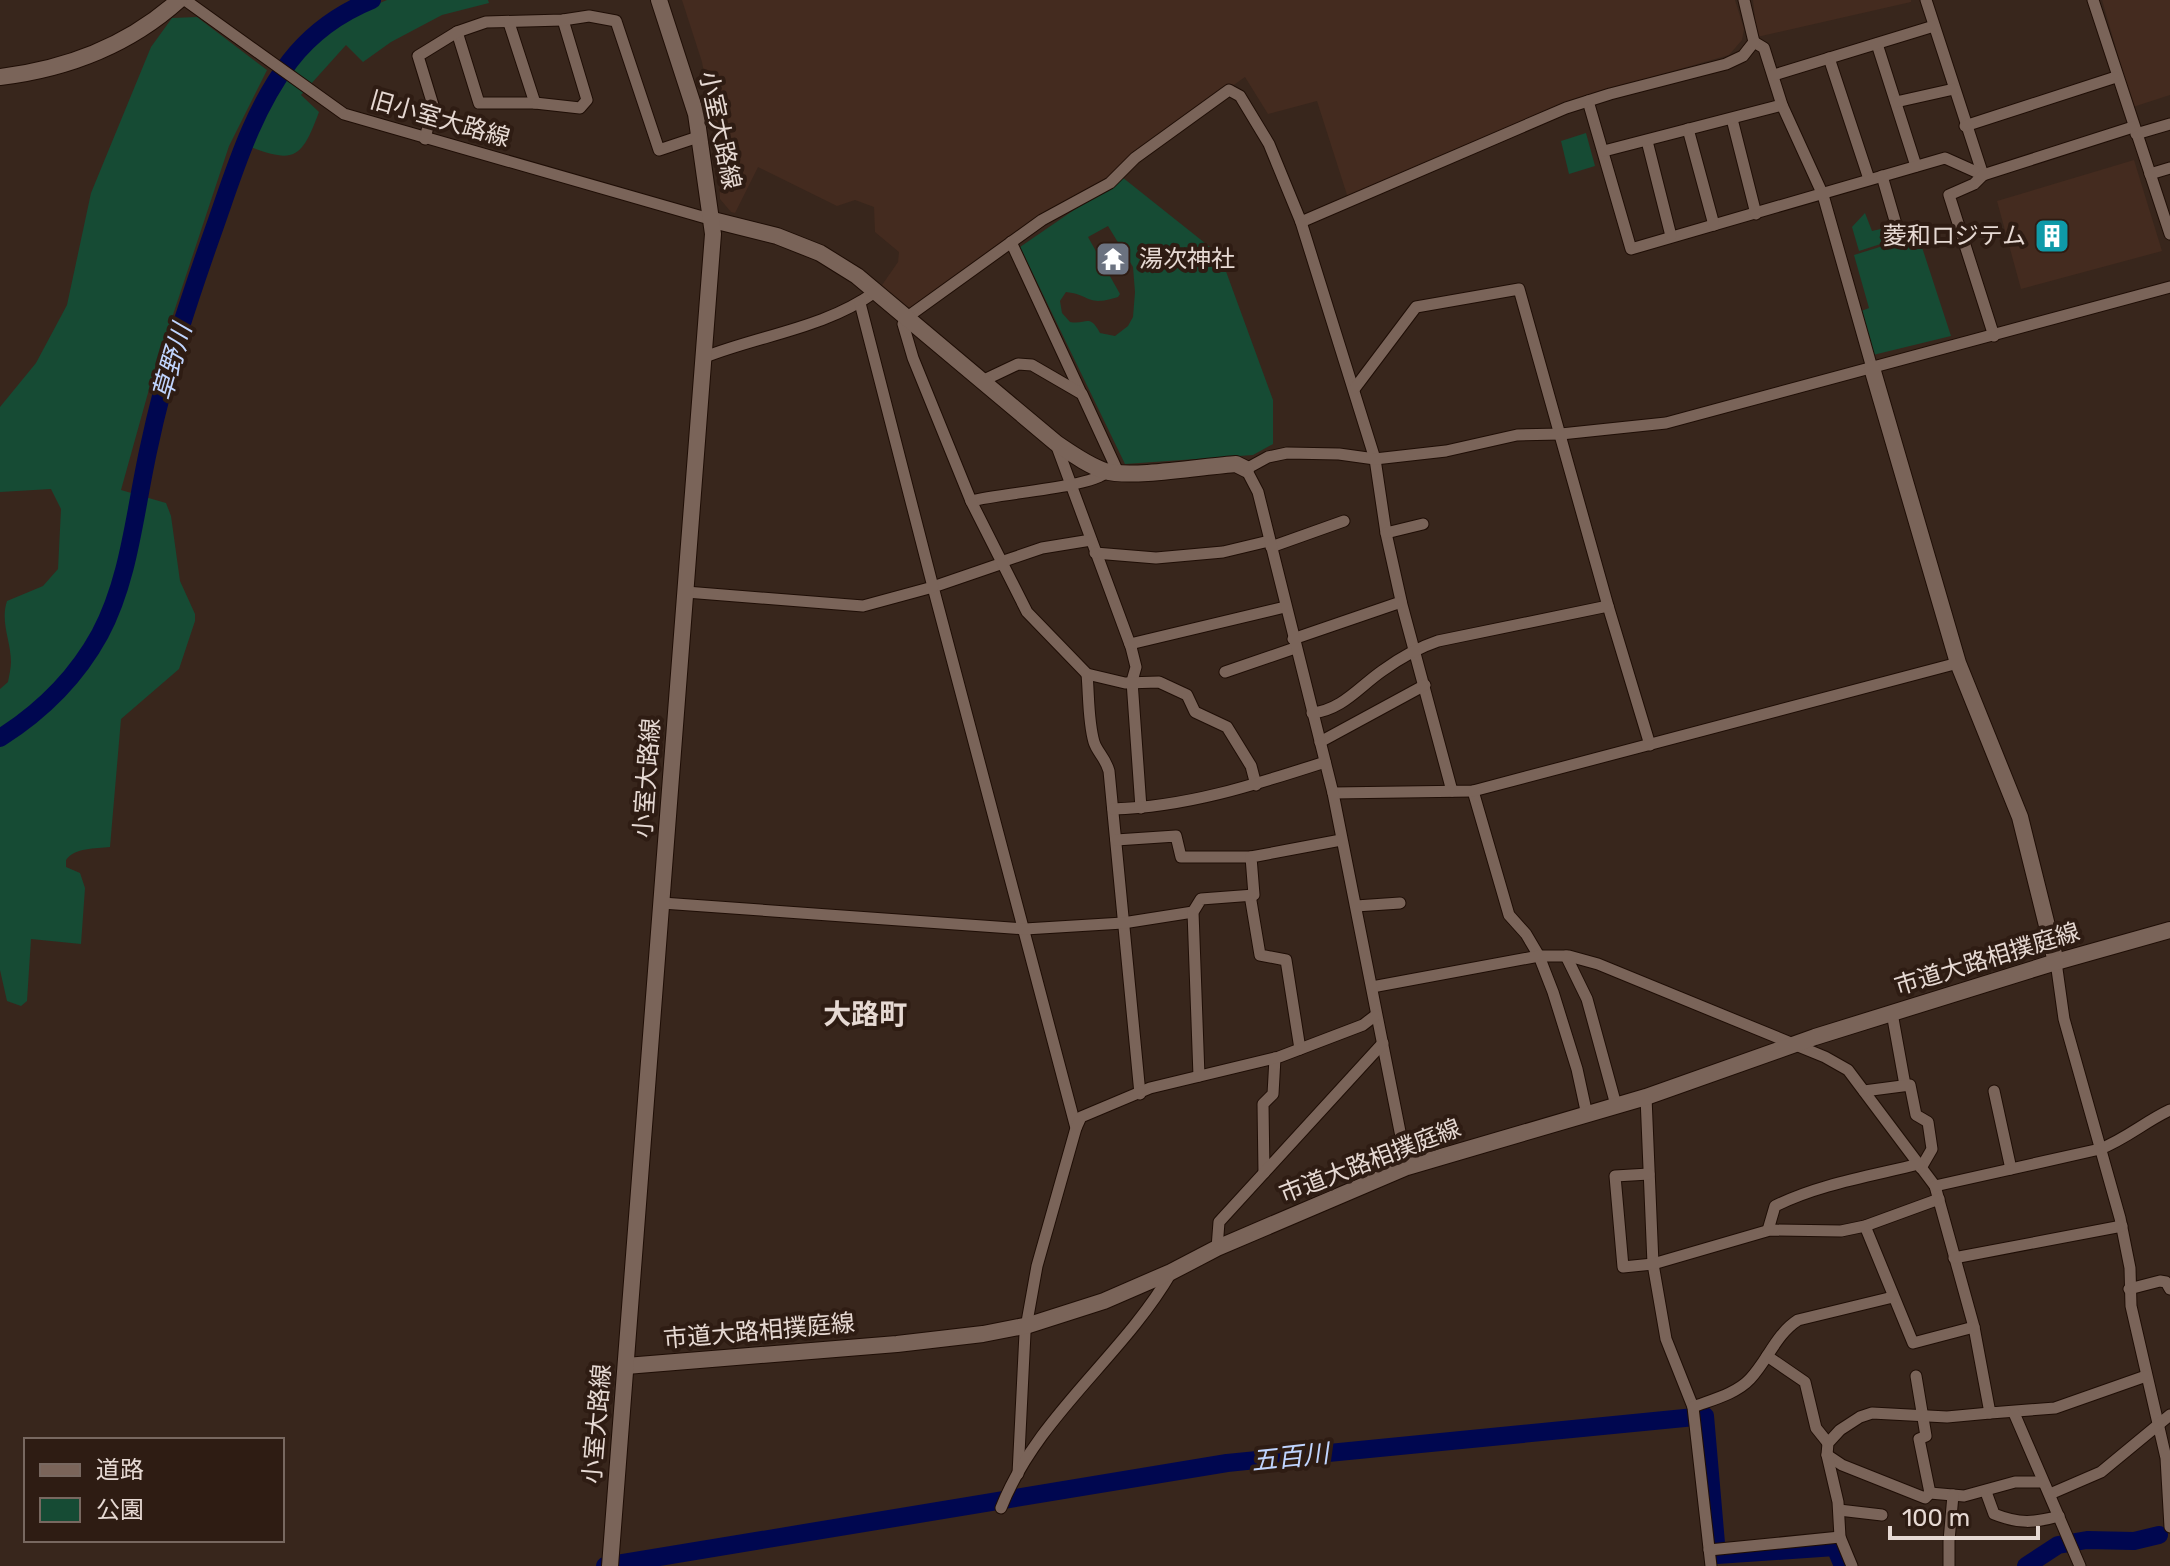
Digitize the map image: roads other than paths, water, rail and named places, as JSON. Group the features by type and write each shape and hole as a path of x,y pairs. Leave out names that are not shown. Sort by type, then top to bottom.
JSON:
{"street":[{"name":"小室大路線","path":"610,1560 705,357 713,220 701,136 686,79 659,0"},
{"path":"1744,0 1754,42 1764,48 1782,105 1823,195 1958,663 2020,817 2056,962 2064,1019 2122,1226 2130,1268 2129,1289 2170,1493 2170,1527"},
{"path":"1926,0 1983,175"},
{"path":"2093,0 2170,234"},
{"path":"0,77 57,67 93,53 185,2"},
{"name":"旧小室大路線","path":"185,2 344,114 713,220"},
{"path":"425,139 433,105 418,56 457,32 486,22 563,20 589,16 616,21 659,150 701,136"},
{"path":"457,32 479,103 535,103 580,108 587,100 563,20"},
{"path":"509,23 535,103"},
{"path":"1774,75 1934,26"},
{"path":"1301,222 1566,108 1726,64 1743,56 1754,42"},
{"path":"1877,44 1916,166"},
{"path":"1829,58 1869,179"},
{"path":"1965,126 2116,77"},
{"path":"1896,102 1954,89"},
{"path":"1256,785 1251,766 1227,727 1195,712 1187,695 1159,682 1125,683 1087,674 1027,612 971,501 913,358 903,324 906,318 1042,220 1110,183 1135,158 1229,90 1240,96 1269,144 1301,222 1355,388 1375,459 1386,533 1401,602 1452,791"},
{"path":"1588,101 1631,249 1945,158 1983,175"},
{"path":"1604,151 1782,105"},
{"path":"1732,119 1756,214"},
{"path":"1994,336 1949,195 1974,184 1983,175 2135,131 2170,124"},
{"path":"1688,129 1714,225"},
{"path":"1647,141 1671,236"},
{"path":"2150,174 2170,168"},
{"path":"1882,176 1900,238"},
{"path":"713,220 777,236 820,253 857,276 1056,443 1083,461 1113,472 1236,464 1246,469 1258,492 1333,793 1407,1167"},
{"path":"1011,242 1082,394 1113,472"},
{"path":"1246,469 1268,457 1287,453 1339,454 1375,459 1446,451 1517,435 1561,434 1666,423 2170,287"},
{"path":"1355,388 1416,307 1519,289 1650,745"},
{"path":"705,357 819,321 860,303 875,292"},
{"path":"860,303 1076,1128"},
{"path":"982,381 1018,364 1032,365 1082,394"},
{"path":"1056,443 1136,667 1132,681 1141,808"},
{"path":"971,501 1070,484 1113,472"},
{"path":"1095,553 1156,558 1223,552 1270,544 1344,521"},
{"path":"1386,533 1423,524"},
{"path":"686,592 863,606 933,587 1042,548 1091,540"},
{"path":"1225,672 1401,602"},
{"path":"1312,713 1326,711 1349,699 1381,671 1415,649 1438,641 1608,606"},
{"path":"1130,644 1285,607"},
{"path":"1333,793 1473,791 1958,663"},
{"path":"1087,674 1093,741 1105,757 1109,771 1140,1094"},
{"path":"1320,742 1425,685"},
{"path":"1113,809 1141,808 1225,794 1325,762"},
{"path":"1473,791 1509,915 1526,934 1539,956 1577,1069 1587,1115"},
{"path":"1116,840 1176,836 1181,857 1251,857 1341,840"},
{"path":"1199,1076 1193,912 1201,899 1254,895 1251,857"},
{"path":"1250,895 1260,955 1286,960 1300,1049"},
{"path":"662,903 1025,929 1123,923 1193,912"},
{"path":"1356,906 1400,903"},
{"name":"市道大路相撲庭線","path":"626,1366 897,1344 1029,1325 1104,1301 1217,1248 1407,1167 1646,1097 1892,1013 2170,930"},
{"path":"1372,987 1539,956 1566,956 1598,964 1825,1057 1848,1070 1935,1186 1974,1327 1990,1413"},
{"path":"1566,956 1587,999 1616,1105"},
{"path":"1892,1013 1905,1085"},
{"path":"1018,1474 1025,1333 1029,1325 1037,1266 1081,1117 1150,1088 1275,1058 1363,1025 1376,1015"},
{"path":"1217,1248 1219,1222 1383,1043"},
{"path":"1264,1173 1263,1104 1273,1094 1275,1058"},
{"path":"1768,1230 1775,1206 1788,1199 1835,1184 1920,1166 1932,1149 1928,1122 1916,1115 1910,1085 1864,1091"},
{"path":"1994,1091 2011,1169"},
{"path":"1646,1097 1653,1264 1666,1339 1693,1408 1711,1566"},
{"path":"1935,1186 2100,1149 2118,1142 2152,1118 2170,1110"},
{"path":"1649,1174 1615,1176 1623,1267 1653,1264 1768,1230 1841,1231 1865,1226 1939,1199"},
{"path":"1865,1226 1913,1343 1974,1327"},
{"path":"1954,1258 2122,1226"},
{"path":"1001,1508 1046,1428 1155,1298 1171,1272"},
{"path":"2129,1289 2160,1281 2166,1282 2170,1289"},
{"path":"1693,1408 1749,1381 1786,1328 1798,1320 1893,1297"},
{"path":"1767,1356 1805,1382 1816,1428 1827,1449 1842,1465 1925,1498 1930,1493 1964,1496 2015,1482 2043,1482"},
{"path":"1916,1376 1926,1436 1919,1439 1930,1493"},
{"path":"1852,1566 1840,1537 1839,1510 1827,1449 1840,1430 1860,1417 1872,1413 1947,1417 2014,1413 2067,1405 2146,1376"},
{"path":"2014,1413 2080,1566"},
{"path":"2050,1494 2101,1472 2170,1415"},
{"path":"1986,1492 1994,1514 2013,1522 2033,1522 2059,1516"},
{"path":"1949,1566 1953,1495"},
{"path":"1839,1510 1882,1515"},
{"path":"1709,1550 1840,1537"}],"waterway":[{"name":"草野川","path":"0,738 30,717 69,679 100,634 110,612 125,567 155,419 178,335 238,161 265,99 290,61 307,42 338,18 372,0"},
{"name":"五百川","path":"605,1566 1227,1463 1705,1416 1717,1555 1835,1547 1843,1566"},
{"name":"五百川","path":"2026,1566 2058,1545 2087,1540 2134,1541 2159,1535"}],"place":[{"name":"菱和ロジテム","path":"2052,236"},
{"name":"湯次神社","path":"1113,259"}],"district":[{"name":"大路町","path":"865,1014"}]}
